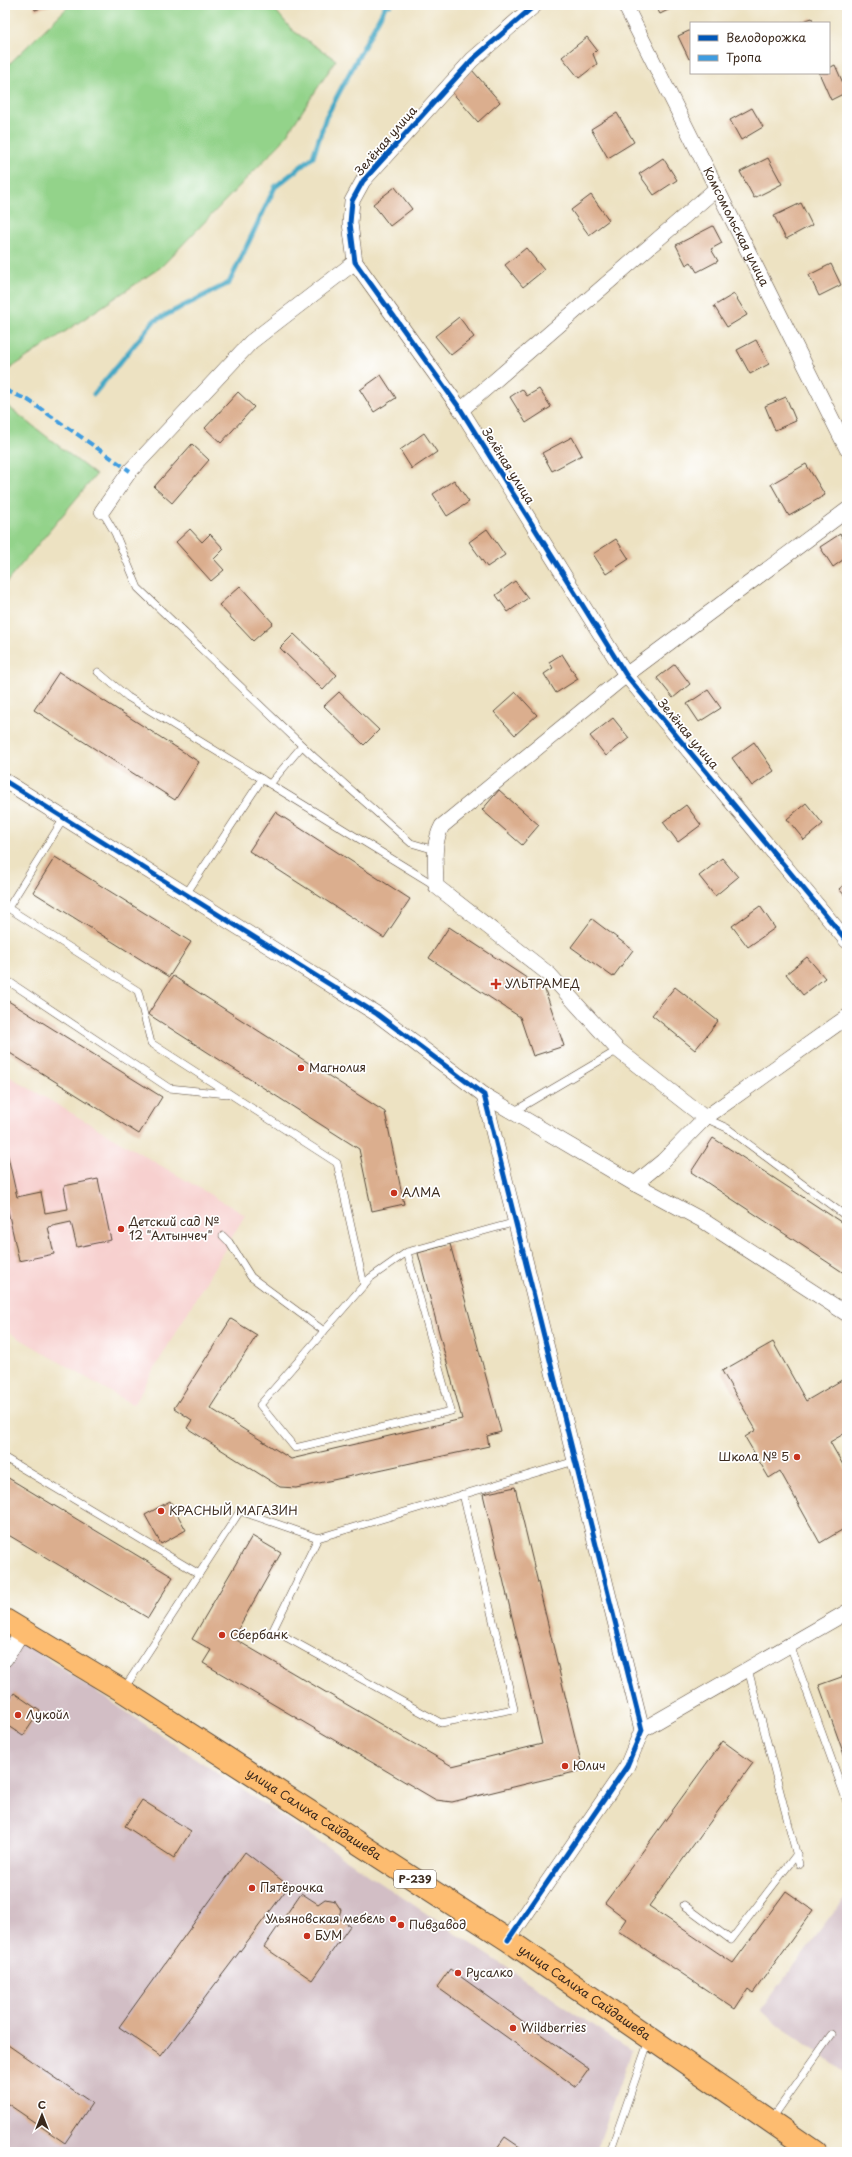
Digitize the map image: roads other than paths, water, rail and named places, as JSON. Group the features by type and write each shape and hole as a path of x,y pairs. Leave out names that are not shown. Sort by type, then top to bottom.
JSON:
{"highway":[{"name":"улица Салиха Сайдашева","path":"14,1625 123,1691 508,1940 815,2152"}],"street":[{"name":"Зелёная улица","path":"536,5 472,60 363,181 352,200 350,223 355,262 461,410 626,675 847,941"},
{"name":"Комсомольская улица","path":"625,5 847,449"},
{"path":"461,410 717,188"},
{"path":"102,511 130,471 251,342 355,262"},
{"path":"705,1118 618,1050 550,975 436,886 435,850 438,834 442,826 626,675 847,510"},
{"path":"5,780 377,1014 484,1094 635,1184 702,1220 847,1314"},
{"path":"635,1184 663,1161 705,1118 847,1017"},
{"path":"484,1094 642,1730 627,1766 508,1940"},
{"path":"642,1730 847,1612"},
{"path":"5,1659 14,1625"}],"lane":[{"path":"102,511 115,533 138,588 302,746 411,843 435,850"},
{"path":"98,672 128,697 436,886"},
{"path":"270,784 302,746"},
{"path":"186,894 262,779"},
{"path":"64,818 7,910 138,991 151,1043 337,1163 364,1284"},
{"path":"5,979 169,1088 229,1094"},
{"path":"513,1112 618,1050"},
{"path":"705,1118 727,1128 847,1216"},
{"path":"407,1252 451,1411 295,1448 260,1405 364,1284 370,1278 407,1252 516,1222"},
{"path":"223,1236 230,1242 251,1277 324,1331"},
{"path":"5,1458 199,1574"},
{"path":"123,1691 240,1511 318,1538 575,1461"},
{"path":"318,1538 273,1630 440,1723 514,1709 463,1494"},
{"path":"790,1644 847,1802"},
{"path":"748,1669 799,1864"},
{"path":"684,1905 731,1940 796,1854"},
{"path":"771,2121 831,2035"},
{"path":"612,2150 650,2038"}],"waterway":[{"path":"94,394 154,321 229,283 275,187 313,157 326,117 386,5 390,5"}],"place":[{"name":"УЛЬТРАМЕД","path":"496,984"},
{"name":"Магнолия","path":"301,1068"},
{"name":"АЛМА","path":"394,1193"},
{"name":"Детский сад № 12 \"Алтынчеч\"","path":"121,1229"},
{"name":"Школа № 5","path":"797,1457"},
{"name":"КРАСНЫЙ МАГАЗИН","path":"161,1511"},
{"name":"Сбербанк","path":"222,1635"},
{"name":"Лукойл","path":"18,1715"},
{"name":"Юлич","path":"565,1766"},
{"name":"Пятёрочка","path":"252,1888"},
{"name":"Ульяновская мебель","path":"393,1919"},
{"name":"Пивзавод","path":"401,1925"},
{"name":"БУМ","path":"307,1936"},
{"name":"Русалко","path":"458,1973"},
{"name":"Wildberries","path":"513,2028"}]}
